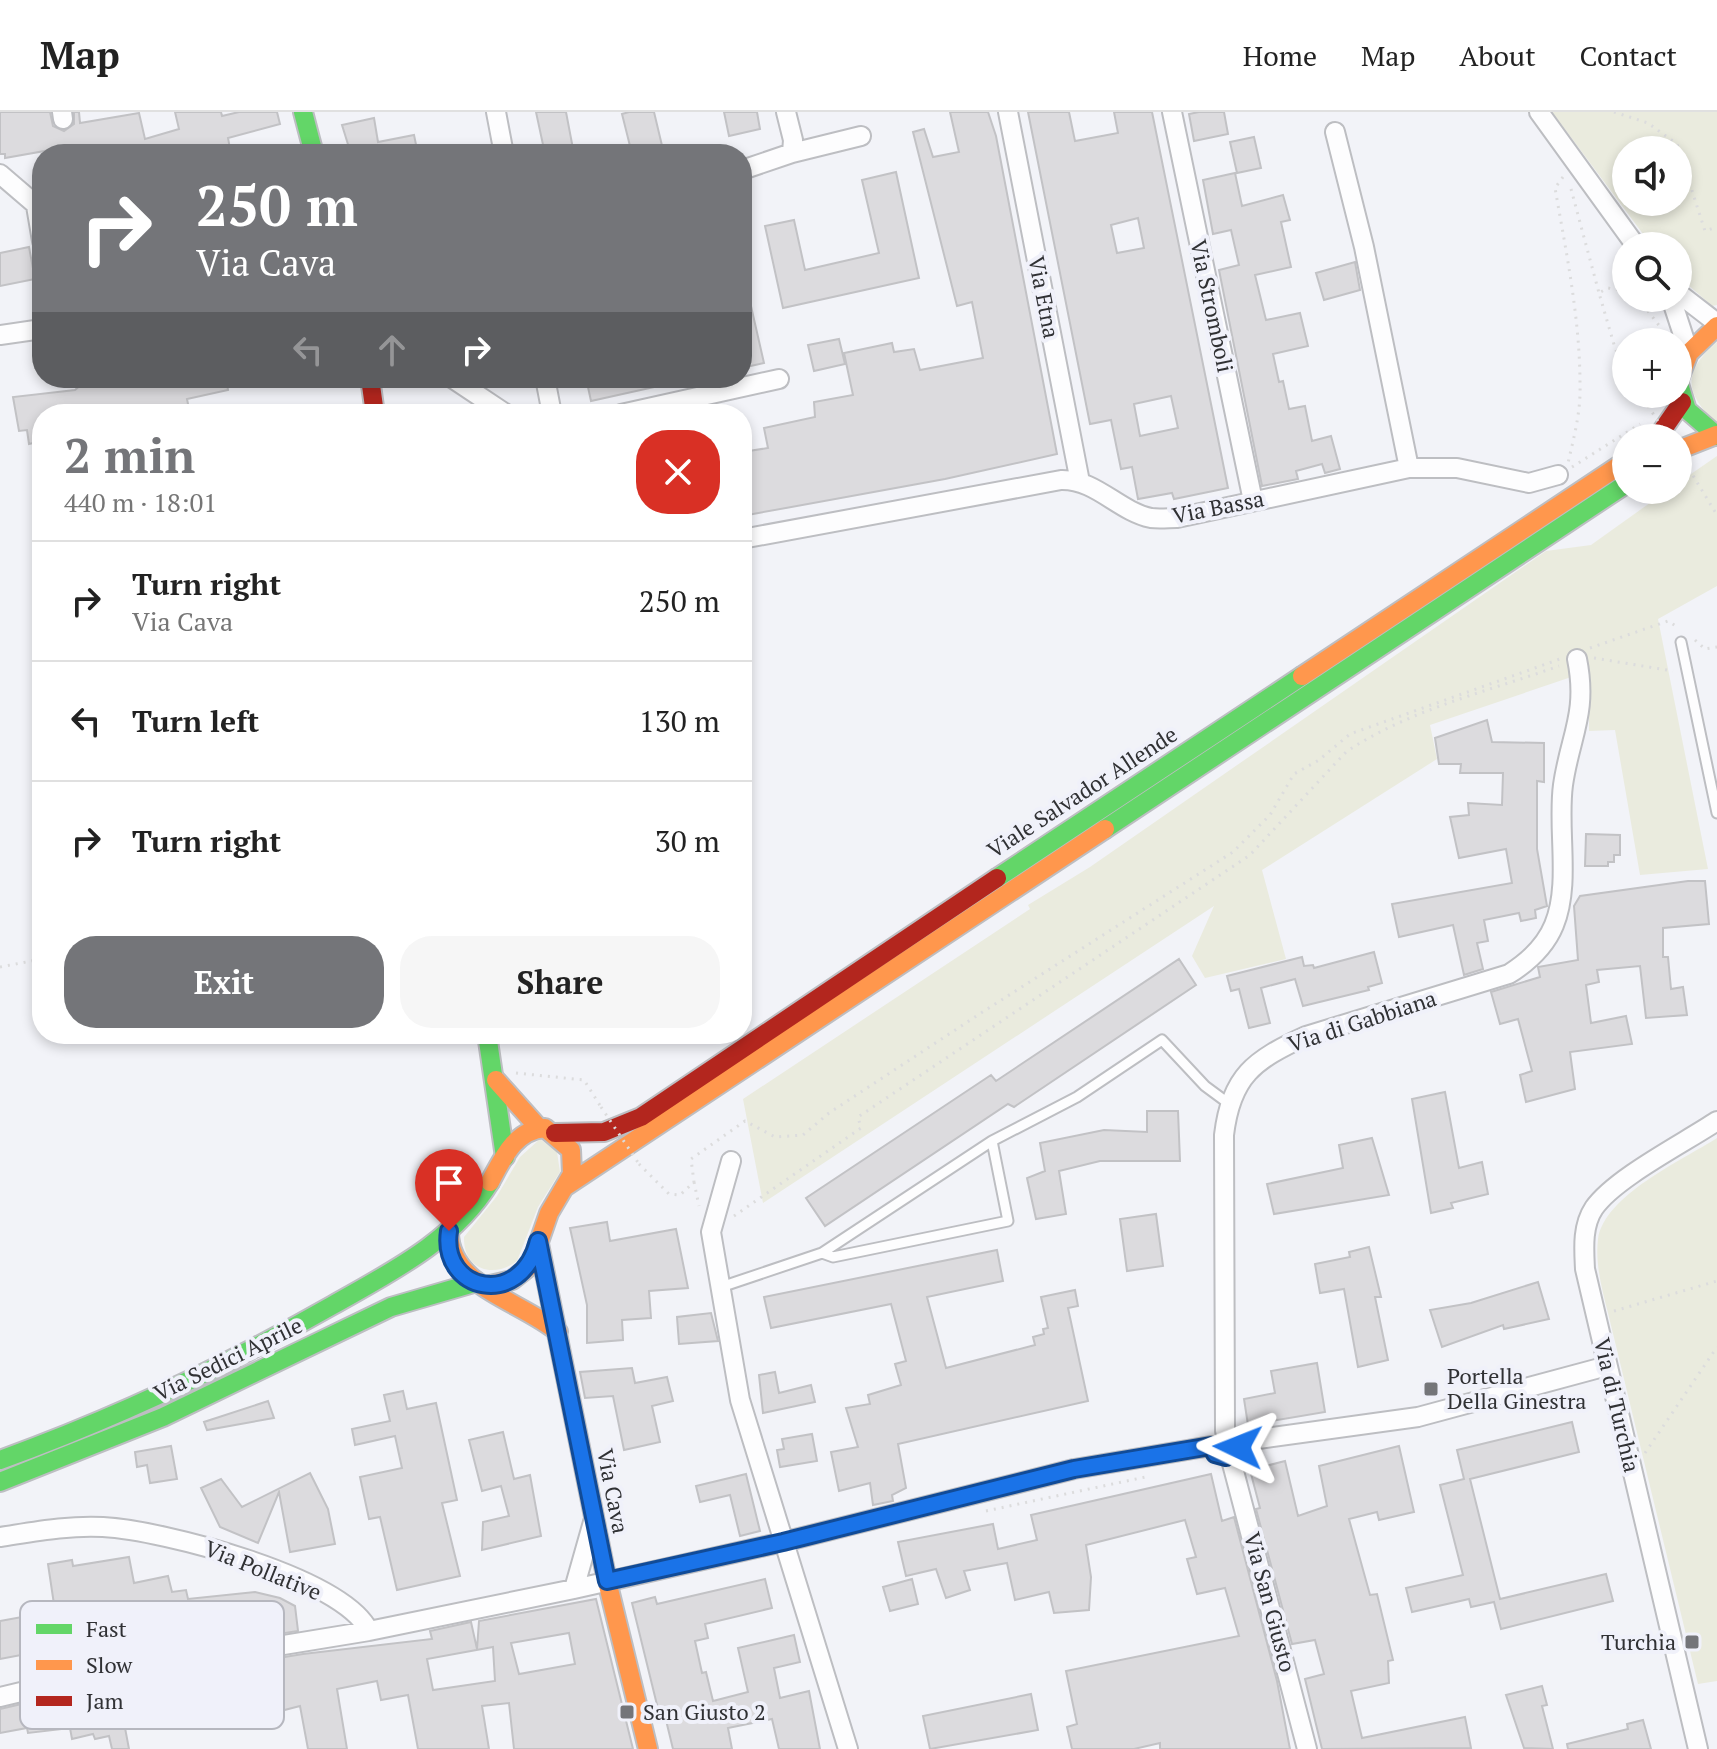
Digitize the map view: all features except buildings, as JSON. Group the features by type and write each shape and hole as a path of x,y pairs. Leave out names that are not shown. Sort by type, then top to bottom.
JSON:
{"main road":[{"path":"303,112 311,144"},
{"path":"1692,350 1717,324"},
{"path":"1688,408 1716,436 1692,445"},
{"name":"Viale Salvador Allende","path":"752,1041 907,934 1293,685 1612,470"},
{"name":"Viale Salvador Allende","path":"566,1186 1612,493"},
{"path":"489,1044 505,1157"},
{"name":"Viale Salvador Allende","path":"546,1130 604,1132 641,1117 747,1044"},
{"path":"496,1080 574,1158 566,1186"},
{"name":"Via Sedici Aprile","path":"0,1460 154,1399 244,1356 368,1285 449,1231 484,1191 516,1141 546,1130"},
{"name":"Via Sedici Aprile","path":"0,1482 158,1420 388,1306 432,1291 501,1284 521,1274 531,1265 549,1213 566,1186"},
{"path":"449,1231 448,1250 467,1278 539,1316 558,1332"},
{"name":"Via Cava","path":"538,1241 607,1581 648,1749"}],"street":[{"path":"496,112 502,144"},
{"path":"786,112 793,140 792,153"},
{"name":"Via Etna","path":"1008,112 1080,482"},
{"name":"Via Stromboli","path":"1172,112 1253,501"},
{"path":"1539,112 1626,232"},
{"path":"1335,132 1364,247 1409,468"},
{"path":"752,167 861,136"},
{"path":"0,174 32,202"},
{"path":"1692,304 1717,324"},
{"path":"0,335 32,330"},
{"path":"752,385 779,379"},
{"path":"467,388 491,404"},
{"path":"666,404 738,388"},
{"name":"Via Bassa","path":"752,537 1061,480 1080,482 1152,518 1177,518 1409,468 1457,468 1529,483 1562,473"},
{"name":"Via di Gabbiana","path":"1228,1103 1239,1082 1277,1050 1306,1036 1509,974 1534,957 1555,924 1559,898 1563,784 1582,709 1578,655"},
{"path":"1228,1103 1224,1135 1231,1443"},
{"name":"Via di Turchia","path":"1698,1749 1595,1316 1585,1269 1584,1235 1593,1210 1611,1190 1717,1121"},
{"path":"731,1161 711,1232 740,1400 848,1749"},
{"path":"284,1645 574,1589 783,1542 1074,1469 1211,1446 1219,1456 1231,1443 1418,1417 1607,1366"},
{"name":"Via San Giusto","path":"1231,1443 1307,1749"},
{"path":"574,1589 594,1520"},
{"name":"Via Pollative","path":"0,1537 102,1527 184,1540 228,1552 322,1593 355,1611 369,1631"},
{"path":"0,1697 20,1692"}],"lane":[{"path":"1681,642 1717,813"},
{"path":"721,1287 822,1253 992,1141 1077,1097 1162,1040 1205,1086 1228,1103"},
{"path":"822,1253 833,1257 1008,1221 992,1141"}],"path":[{"path":"1615,112 1648,123 1677,144 1705,231 1717,227"},
{"path":"1562,473 1579,414 1580,383 1566,248 1555,188 1566,174 1612,338"},
{"path":"1599,293 1612,289"},
{"path":"1649,312 1661,328"},
{"path":"1562,473 1660,408"},
{"path":"1692,474 1717,515"},
{"path":"711,1232 861,1128 858,1117 1250,855 1346,752 1359,743 1391,727 1668,621 1705,649 1717,647"},
{"path":"514,1072 584,1080 639,1164 669,1194 680,1195 694,1182 691,1159 745,1121 775,1137 803,1135 829,1113 956,1029 1233,852 1270,815 1294,774 1319,760 1350,734 1578,655 1687,674"},
{"path":"0,967 32,961"},
{"path":"1595,1316 1717,1281"},
{"path":"1630,1464 1641,1461 1717,1347"},
{"path":"976,1513 1162,1474"}],"shaded area":[{"path":"1552,112 1717,112 1717,305 1712,306 1692,288 1692,232 1642,232 1630,216 1692,216 1692,136 1612,136 1612,192"},
{"path":"1717,342 1717,424 1693,393 1693,373 1705,353"},
{"path":"1717,456 1717,586 1658,619 1708,869 1640,875 1615,730 1589,731 1589,671 1430,725 1437,759 1262,870 1286,959 1205,978 1192,956 1214,906 763,1203 743,1099 1030,909 1028,905 1090,867 1546,551 1591,545 1648,504 1692,504 1692,473"},
{"path":"1717,1138 1717,1681 1698,1684 1603,1295 1597,1248 1604,1223 1629,1194 1665,1168"},
{"path":"540,1139 557,1152 560,1172 538,1207 517,1261 499,1269 482,1268 469,1257 464,1237 497,1196 520,1157"}],"traffic: fast":[{"path":"303,112 311,144"},
{"path":"1686,408 1717,436"},
{"path":"1105,829 1612,493"},
{"path":"997,878 1302,676"},
{"path":"488,1044 505,1157"},
{"path":"0,1460 170,1390 355,1293 440,1238 475,1203 490,1182"},
{"path":"0,1482 163,1417 391,1307 477,1282"}],"traffic: slow":[{"path":"1692,350 1717,326"},
{"path":"1692,444 1716,435"},
{"path":"1302,676 1612,470"},
{"path":"566,1186 1105,829"},
{"path":"496,1080 538,1127"},
{"path":"486,1286 512,1280 531,1265 549,1213 572,1174 571,1150 545,1128 535,1130 511,1147 490,1182"},
{"path":"449,1231 452,1250 460,1266 473,1279 558,1332"},
{"path":"539,1244 607,1581 648,1749"}],"traffic: jam":[{"path":"371,388 374,404"},
{"path":"1667,424 1678,408"},
{"path":"752,1042 997,878"},
{"path":"555,1133 604,1132 641,1117 750,1044"}],"place":[{"name":"Portella Della Ginestra","path":"1431,1389"},
{"name":"Turchia","path":"1692,1642"},
{"name":"San Giusto 2","path":"627,1712"}],"route":[{"path":"449,1231 448,1250 459,1270 467,1278 486,1286 501,1284 521,1274 531,1265 538,1241 607,1581 783,1542 1074,1469 1211,1446 1215,1454 1226,1457 1234,1454 1238,1447"}]}
